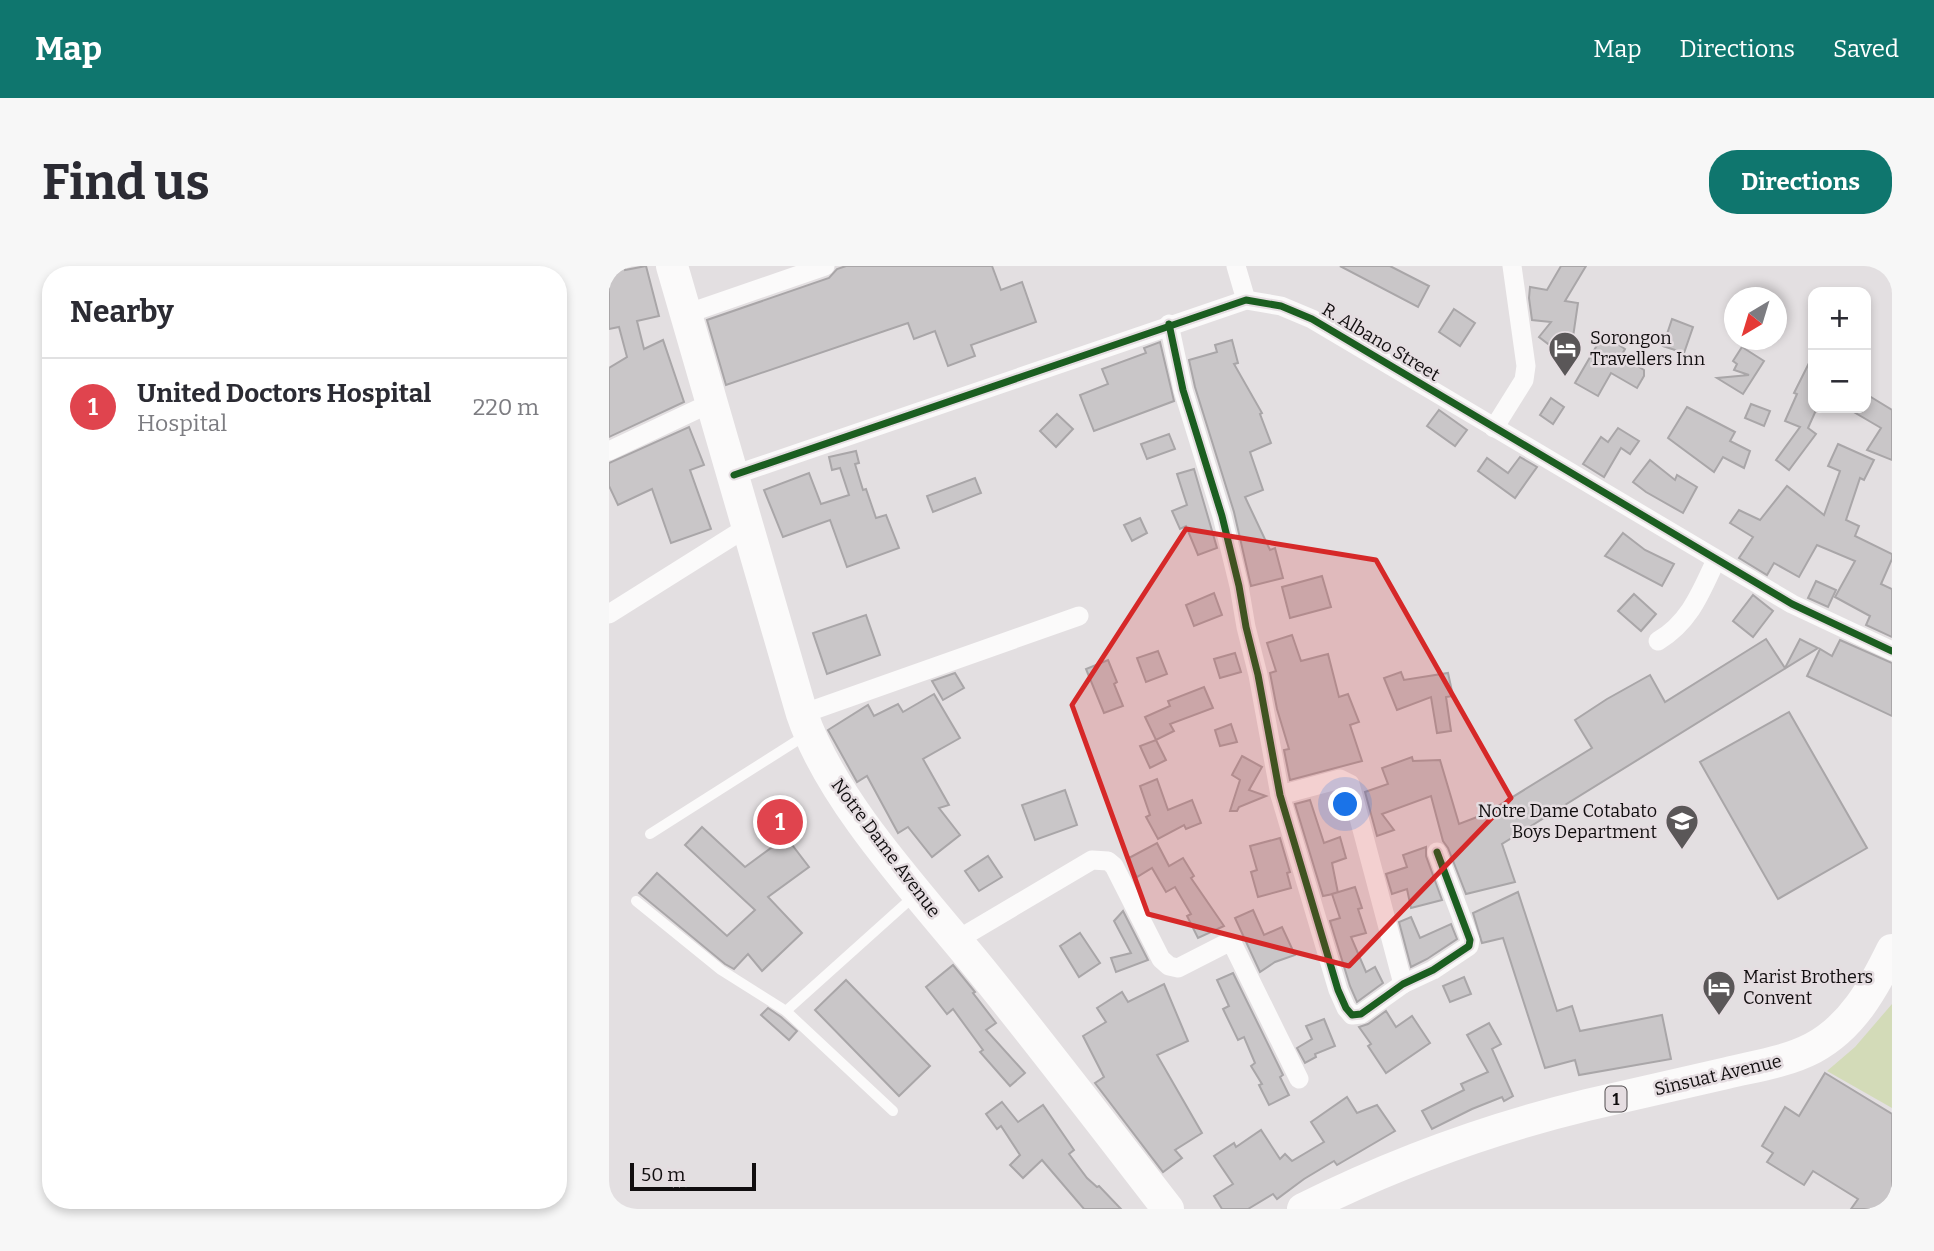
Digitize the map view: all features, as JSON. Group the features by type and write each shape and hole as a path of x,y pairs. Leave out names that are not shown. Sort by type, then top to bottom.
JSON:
{"main road":[{"name":"Notre Dame Avenue","path":"672,266 805,724 848,802 1168,1209"},
{"name":"Sinsuat Avenue","path":"1303,1209 1366,1178 1467,1139 1588,1105 1778,1063 1813,1048 1835,1034 1855,1014 1876,984 1892,950"}],"street":[{"path":"686,314 825,266"},
{"path":"1236,266 1246,300"},
{"path":"1494,428 1524,380 1526,366 1512,266"},
{"name":"R. Albano Street","path":"734,475 1246,300 1281,306 1312,319 1792,604 1892,651"},
{"path":"1170,324 1183,390 1222,516 1239,586 1280,795 1338,990 1346,1008 1352,1014 1360,1014 1403,984 1433,970 1469,946 1470,940 1437,852"},
{"path":"609,451 713,402"},
{"path":"609,614 749,526"},
{"path":"1658,641 1683,622 1702,592 1716,560"},
{"path":"805,724 1079,616"},
{"path":"1280,795 1340,779 1350,784 1403,984"},
{"path":"957,940 1092,860 1108,861 1114,866 1161,959 1169,966 1178,968 1227,943 1233,945 1299,1079"}],"lane":[{"path":"650,834 805,724"},
{"path":"786,1011 918,893"},
{"path":"636,901 721,970 786,1011 893,1111"}],"highlighted area":[{"path":"1186,529 1376,560 1511,798 1349,966 1148,914 1072,705"}],"green space":[{"path":"1892,1004 1892,1108 1827,1071 1855,1047"}],"building":[{"path":"609,266 624,266 625,270 646,266 659,316 637,321 644,349 663,340 684,402 609,437 609,368 627,357 619,327 609,329"},
{"path":"846,266 992,266 1001,290 1022,282 1036,322 971,345 975,356 948,366 935,331 914,339 908,323 726,385 707,320 829,278 837,269"},
{"path":"1340,266 1390,266 1429,286 1418,307"},
{"path":"1561,266 1586,266 1565,301 1578,303 1573,337 1560,353 1539,337 1551,322 1532,320 1529,298 1530,287 1547,290"},
{"path":"1454,309 1475,323 1460,346 1439,332"},
{"path":"1672,319 1693,327 1684,353 1663,346"},
{"path":"1603,335 1625,349 1621,356 1644,370 1644,376 1637,388 1611,373 1598,396 1575,383"},
{"path":"1232,340 1238,363 1234,364 1262,413 1260,414 1271,443 1250,452 1263,490 1245,497 1270,550 1275,548 1283,578 1251,586 1234,512 1189,360 1217,352 1215,345"},
{"path":"1160,342 1174,401 1094,431 1080,395 1108,384 1102,369 1146,353 1144,348"},
{"path":"1740,350 1747,350 1764,361 1743,394 1717,378 1749,375 1734,370 1737,364 1733,361"},
{"path":"1808,365 1808,413 1815,413 1808,428 1816,434 1789,470 1776,460 1800,427 1785,421 1797,394 1794,393"},
{"path":"1871,397 1892,410 1892,460 1867,450 1881,428 1856,413 1871,413"},
{"path":"1551,398 1564,407 1553,424 1540,415"},
{"path":"1751,404 1770,411 1764,426 1745,418"},
{"path":"1687,407 1735,432 1730,441 1750,451 1744,468 1723,457 1714,472 1668,438"},
{"path":"1439,410 1467,430 1455,446 1427,426"},
{"path":"1057,414 1073,429 1056,447 1040,431"},
{"path":"689,427 704,465 690,470 711,529 671,543 652,489 618,505 609,486 609,463"},
{"path":"1618,428 1639,441 1630,454 1621,448 1604,477 1583,464 1601,437 1608,442"},
{"path":"1169,434 1175,449 1147,459 1141,444"},
{"path":"1838,444 1874,460 1864,480 1860,478 1846,520 1859,526 1855,536 1892,554 1881,584 1892,589 1892,637 1866,625 1870,616 1835,597 1855,561 1817,545 1799,577 1774,563 1767,575 1739,558 1753,537 1730,523 1739,510 1760,520 1787,486 1824,515 1840,471 1828,466"},
{"path":"856,451 859,463 855,464 863,490 866,489 876,518 886,515 899,548 847,567 830,520 783,537 764,490 809,473 821,504 849,495 840,468 832,470 829,457"},
{"path":"1520,457 1537,467 1515,498 1478,471 1487,458 1508,473"},
{"path":"1650,460 1675,480 1677,475 1697,487 1683,513 1633,482"},
{"path":"1194,469 1217,548 1198,555 1186,526 1180,529 1172,511 1187,505 1177,474"},
{"path":"975,478 981,493 933,512 927,496"},
{"path":"1140,518 1147,533 1132,541 1124,525"},
{"path":"1623,533 1645,550 1674,564 1662,586 1605,556"},
{"path":"1322,576 1331,607 1290,618 1282,587"},
{"path":"1816,581 1836,590 1828,607 1808,598"},
{"path":"1214,593 1222,615 1194,626 1186,605"},
{"path":"1634,594 1656,614 1641,631 1618,611"},
{"path":"1753,595 1773,611 1753,637 1733,621"},
{"path":"866,615 880,655 827,674 813,633"},
{"path":"1292,635 1301,661 1328,654 1339,697 1348,694 1359,722 1350,725 1362,761 1290,780 1284,750 1289,749 1270,673 1276,671 1267,643"},
{"path":"1766,639 1785,668 1800,639 1818,648 1502,844 1515,882 1466,894 1443,841 1431,796 1382,814 1394,830 1377,836 1365,792 1388,784 1382,768 1412,757 1413,761 1440,760 1459,824 1485,814 1592,748 1575,720 1607,699 1650,675 1665,702"},
{"path":"1840,640 1892,663 1892,716 1807,676 1820,649 1832,656"},
{"path":"1158,651 1167,674 1146,682 1137,658"},
{"path":"1235,653 1241,672 1220,678 1214,659"},
{"path":"1108,660 1123,706 1104,713 1086,669"},
{"path":"1401,672 1404,680 1448,673 1453,696 1446,697 1451,731 1437,733 1431,697 1397,710 1384,678"},
{"path":"955,673 964,688 943,700 932,681"},
{"path":"1204,687 1213,708 1170,724 1174,731 1156,740 1145,717 1170,706 1168,701"},
{"path":"934,694 960,738 923,759 949,805 939,808 960,835 932,857 908,827 898,833 867,776 857,782 828,730 868,705 874,716 898,704 903,712"},
{"path":"1789,712 1867,848 1778,899 1700,762"},
{"path":"1231,724 1237,742 1220,746 1215,730"},
{"path":"1156,740 1166,760 1150,768 1140,746"},
{"path":"1242,756 1262,767 1249,790 1266,796 1239,807 1237,811 1230,811 1240,780 1232,775"},
{"path":"1157,779 1168,810 1192,800 1201,823 1186,829 1184,825 1158,839 1146,817 1150,815 1140,786"},
{"path":"1065,790 1077,825 1035,840 1022,805"},
{"path":"1310,800 1324,843 1340,837 1346,858 1332,863 1338,893 1323,896 1295,804"},
{"path":"702,827 745,867 786,837 809,867 768,897 802,933 762,971 748,954 734,969 725,964 639,893 657,873 727,936 755,910 685,845"},
{"path":"1280,838 1290,872 1287,873 1291,888 1258,897 1251,872 1257,870 1250,846"},
{"path":"1157,843 1169,866 1183,858 1194,876 1191,878 1224,926 1198,938 1187,916 1191,914 1175,887 1166,892 1152,868 1137,877 1127,859"},
{"path":"1426,847 1426,856 1442,900 1411,908 1407,889 1392,894 1386,874 1407,867 1403,855"},
{"path":"988,856 1002,877 979,891 965,871"},
{"path":"1355,887 1362,908 1358,909 1366,933 1351,937 1366,972 1375,967 1383,983 1357,1002 1330,921 1340,918 1332,894"},
{"path":"1518,892 1557,1011 1572,1006 1580,1031 1662,1015 1671,1059 1579,1075 1575,1060 1545,1068 1503,938 1482,943 1473,913"},
{"path":"1253,910 1264,935 1282,927 1295,955 1275,962 1260,972 1235,918"},
{"path":"1123,911 1148,960 1116,972 1111,958 1131,953 1114,921"},
{"path":"1411,917 1420,938 1451,924 1457,939 1411,967 1399,922"},
{"path":"1080,933 1100,963 1079,977 1060,946"},
{"path":"953,965 996,1023 986,1030 1025,1073 1010,1086 980,1052 983,1050 953,1009 947,1014 926,987"},
{"path":"1233,973 1283,1075 1280,1077 1289,1095 1269,1105 1259,1085 1262,1084 1251,1066 1255,1063 1244,1037 1238,1040 1223,1009 1229,1006 1217,980"},
{"path":"1464,977 1471,994 1450,1002 1443,986"},
{"path":"846,980 930,1066 899,1096 815,1010"},
{"path":"1164,984 1188,1041 1157,1055 1202,1133 1175,1150 1182,1158 1163,1172 1095,1083 1104,1077 1083,1036 1106,1022 1097,1008 1122,992 1128,1002"},
{"path":"768,1008 797,1031 789,1040 761,1015"},
{"path":"1386,1011 1396,1027 1412,1016 1430,1043 1386,1073 1359,1027"},
{"path":"1324,1019 1335,1046 1315,1054 1316,1057 1305,1063 1297,1048 1312,1039 1306,1026"},
{"path":"1489,1023 1501,1044 1492,1049 1513,1096 1504,1101 1502,1097 1472,1109 1432,1129 1422,1111 1464,1090 1461,1084 1488,1072 1467,1035"},
{"path":"1825,1073 1892,1114 1892,1209 1851,1209 1858,1199 1813,1171 1804,1185 1767,1162 1773,1153 1762,1146 1785,1107 1799,1116"},
{"path":"1347,1097 1357,1113 1377,1105 1395,1131 1337,1165 1334,1161 1277,1199 1273,1194 1248,1209 1222,1209 1214,1196 1233,1184 1214,1156 1234,1143 1236,1147 1261,1130 1280,1159 1285,1154 1292,1161 1324,1142 1311,1122"},
{"path":"1002,1102 1018,1122 1043,1105 1074,1150 1069,1154 1087,1178 1099,1186 1121,1209 1084,1209 1042,1160 1023,1178 1010,1165 1020,1155 1001,1126 997,1129 986,1114"}],"cycle path":[{"path":"734,475 1246,300 1281,306 1312,319 1792,604 1892,651"},
{"path":"1169,324 1183,390 1222,516 1239,586 1280,795 1338,990 1352,1015 1361,1014 1403,984 1433,970 1469,946 1470,940 1437,852"}],"place":[{"name":"Sorongon Travellers Inn","path":"1565,378"},
{"name":"United Doctors Hospital","path":"780,822"},
{"name":"Notre Dame Cotabato Boys Department","path":"1682,851"},
{"name":"Marist Brothers Convent","path":"1719,1017"}]}
